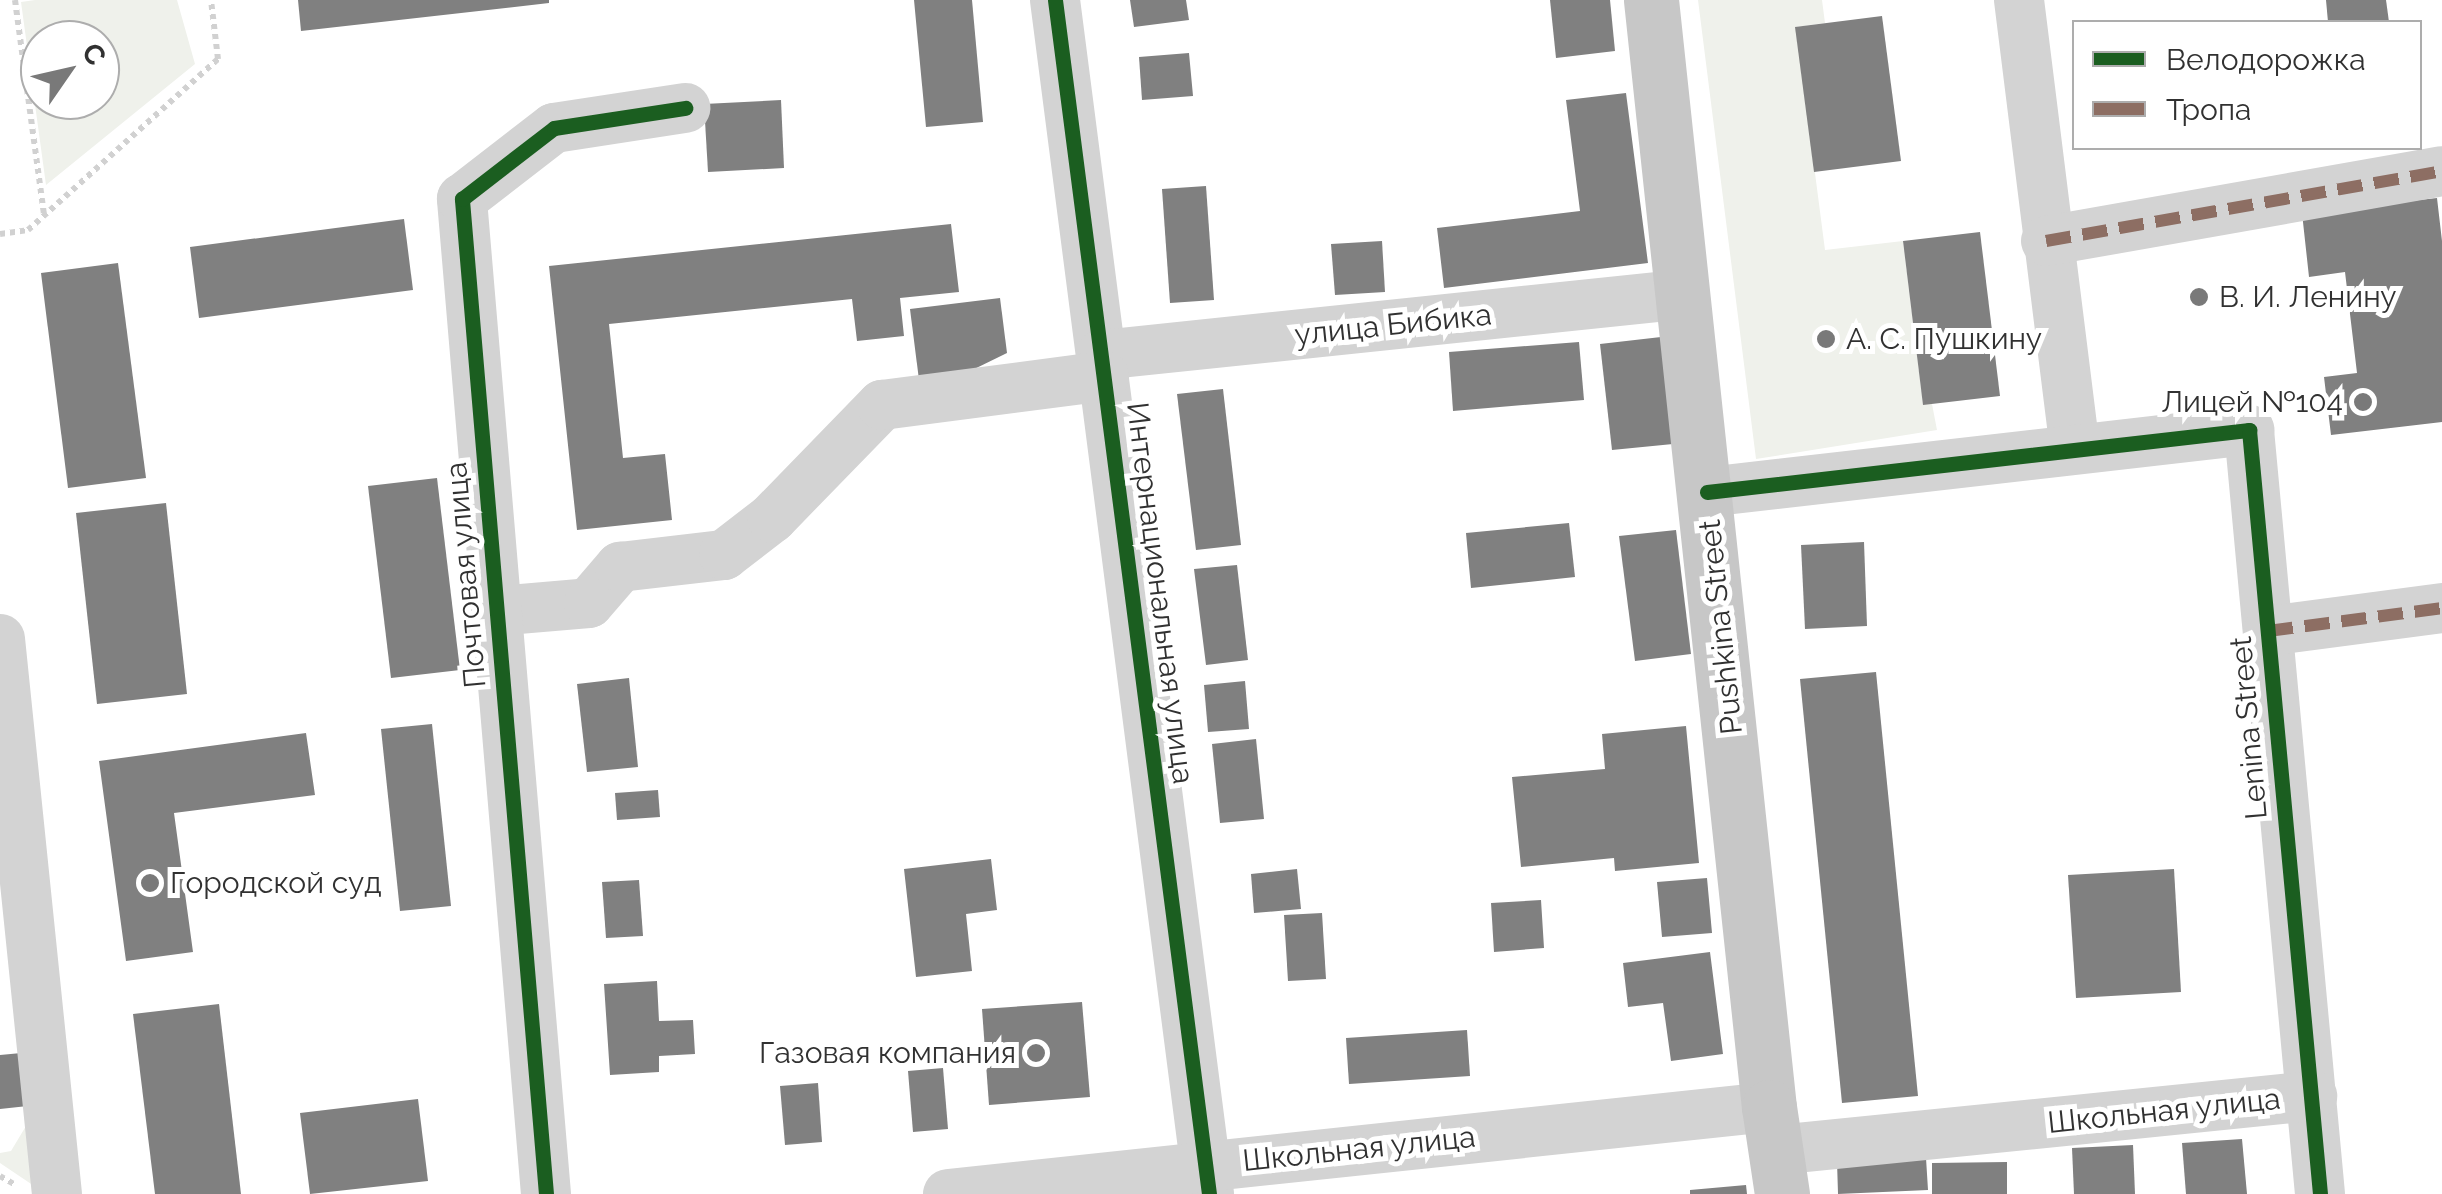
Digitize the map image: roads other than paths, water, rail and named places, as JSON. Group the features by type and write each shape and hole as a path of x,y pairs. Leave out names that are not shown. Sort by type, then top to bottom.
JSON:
{"main road":[{"name":"Pushkina Street","path":"1652,0 1776,1150"}],"street":[{"name":"Интернациональная улица","path":"1054,0 1208,1179"},
{"path":"1707,492 2075,447 2046,241 2019,0"},
{"name":"Почтовая улица","path":"546,1194 462,200 554,128 685,108"},
{"path":"2046,241 2442,171"},
{"name":"улица Бибика","path":"496,611 589,603 620,567 724,554 772,518 882,405 1102,366 1684,294"},
{"name":"Lenina Street","path":"2075,447 2249,430 2320,1194"},
{"path":"2268,631 2442,608"},
{"path":"0,639 57,1194"},
{"name":"Школьная улица","path":"948,1194 1776,1150 2312,1096"}],"place":[{"name":"В. И. Ленину","path":"2199,297"},
{"name":"А. С. Пушкину","path":"1826,339"},
{"name":"Лицей №104","path":"2363,402"},
{"name":"Городской суд","path":"150,883"},
{"name":"Газовая компания","path":"1036,1053"}]}
